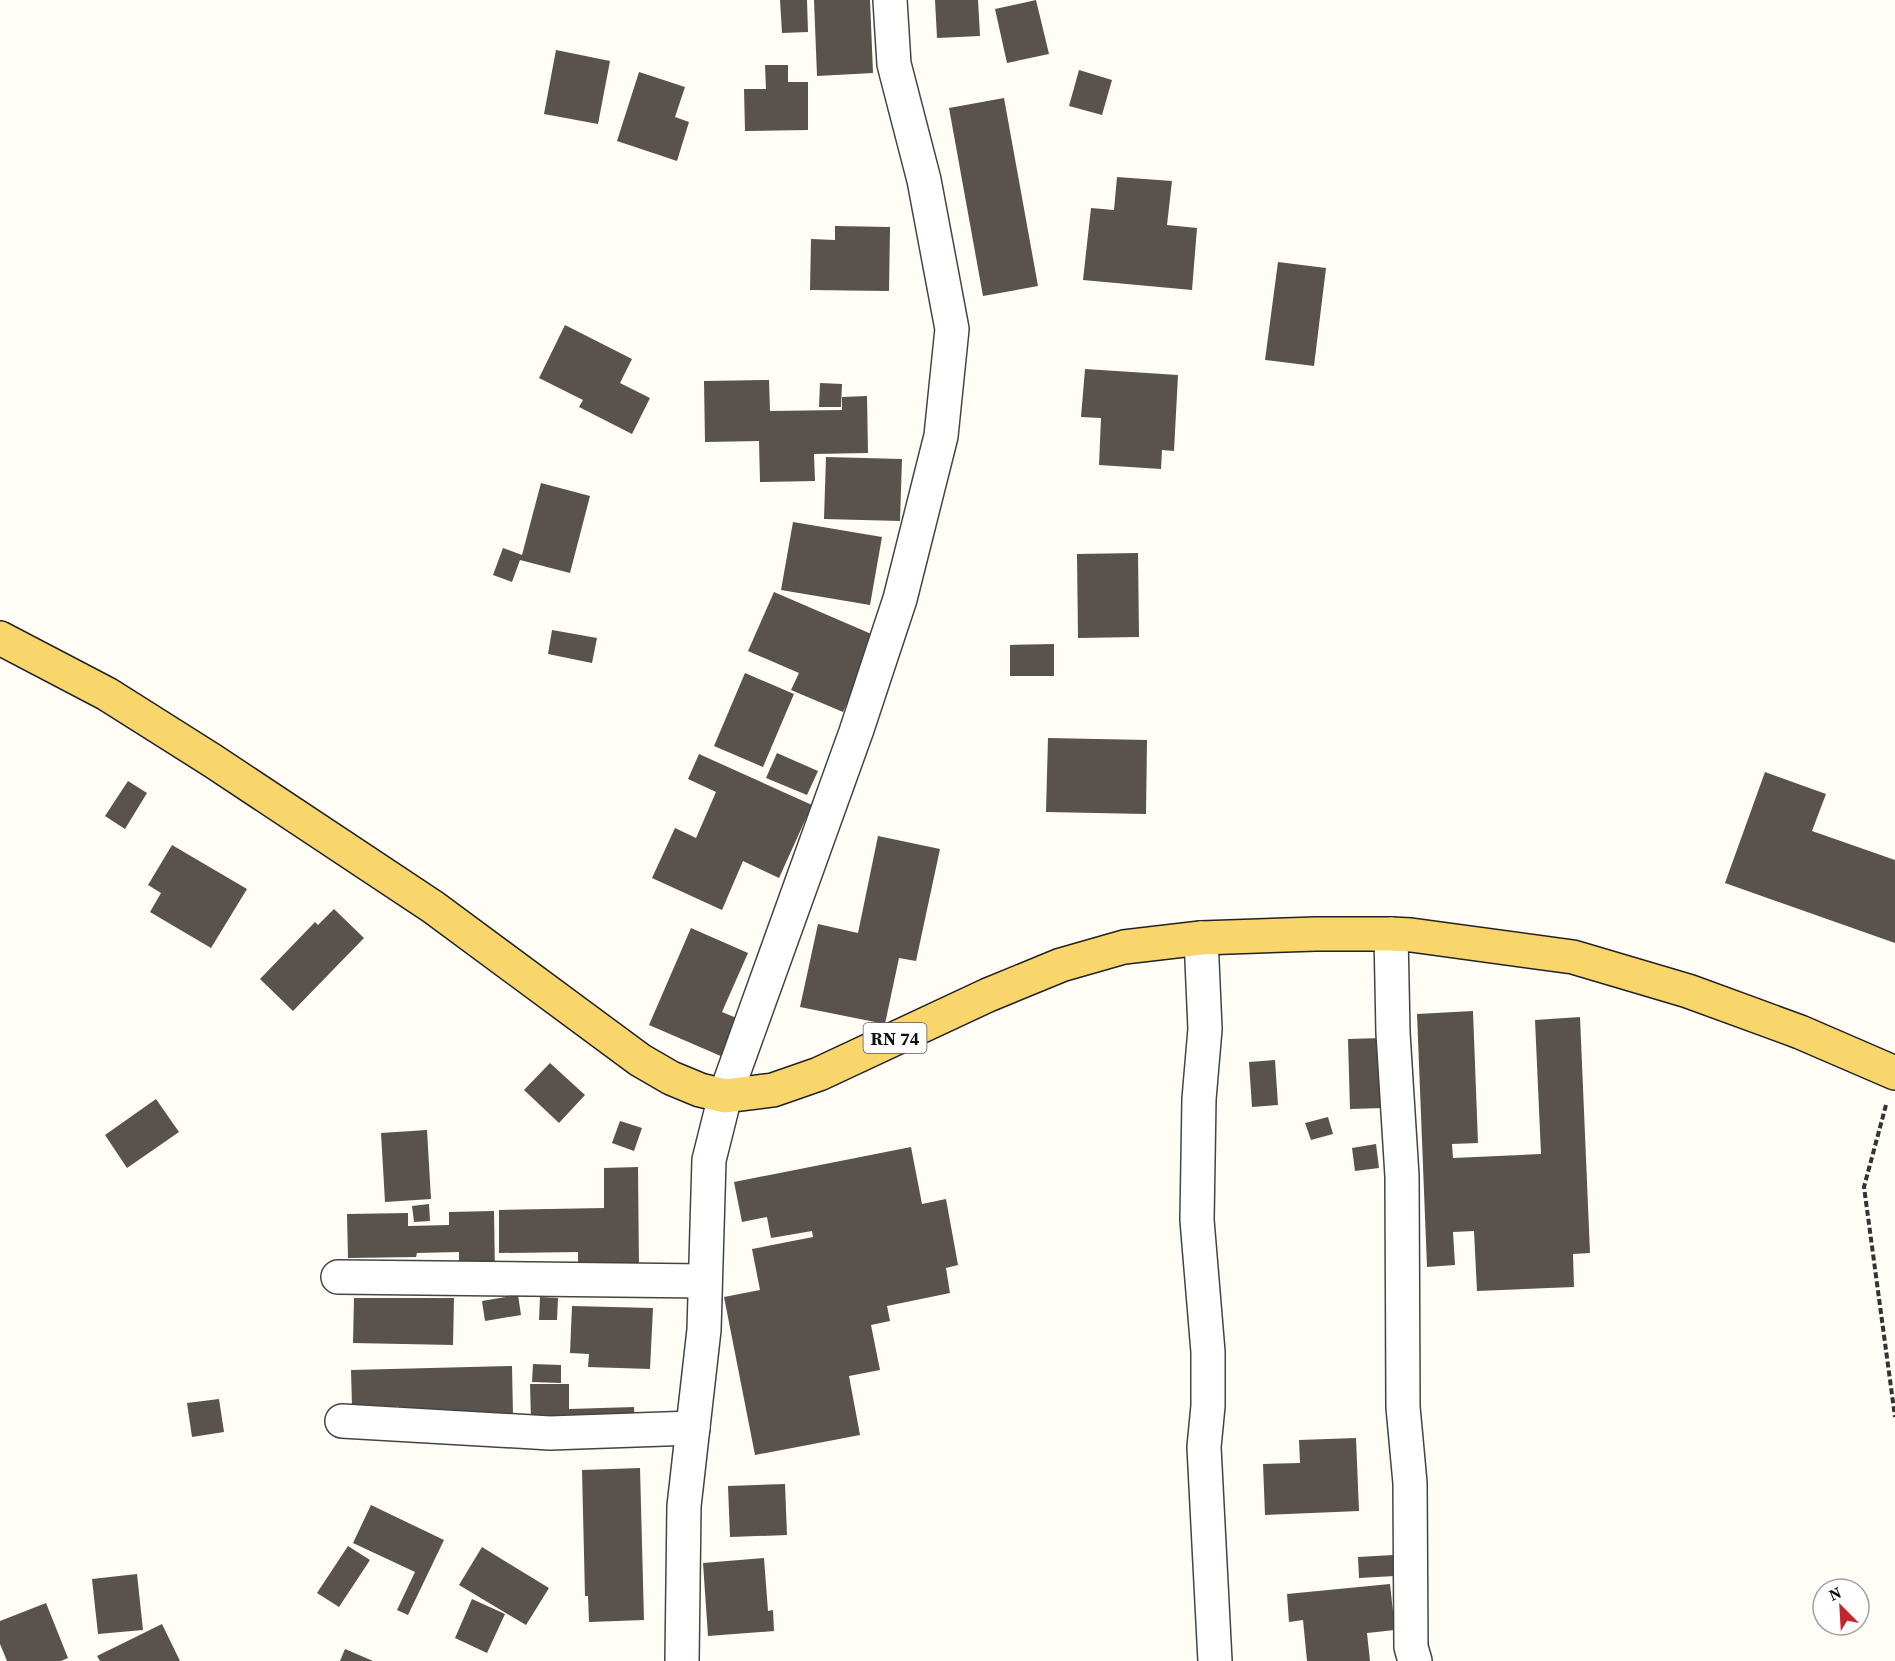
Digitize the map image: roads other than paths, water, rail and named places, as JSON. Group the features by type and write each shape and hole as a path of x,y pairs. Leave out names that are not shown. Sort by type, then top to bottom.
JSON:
{"main road":[{"name":"RN 74","path":"0,639 107,694 223,768 433,907 640,1060 671,1078 700,1090 725,1096 773,1090 819,1074 988,995 1061,965 1124,947 1201,938 1316,934 1411,935 1573,957 1688,991 1800,1032 1895,1073"}],"street":[{"path":"682,1661 684,1506 704,1330 709,1160 725,1096 856,732 900,599 941,436 952,329 924,180 894,64 890,0"},
{"path":"1391,934 1393,1032 1402,1176 1403,1407 1410,1483 1411,1647 1415,1661"},
{"path":"1201,938 1205,1029 1199,1099 1197,1220 1208,1352 1208,1406 1204,1447 1215,1661"},
{"path":"338,1276 705,1281"},
{"path":"342,1421 550,1434 693,1428"}]}
